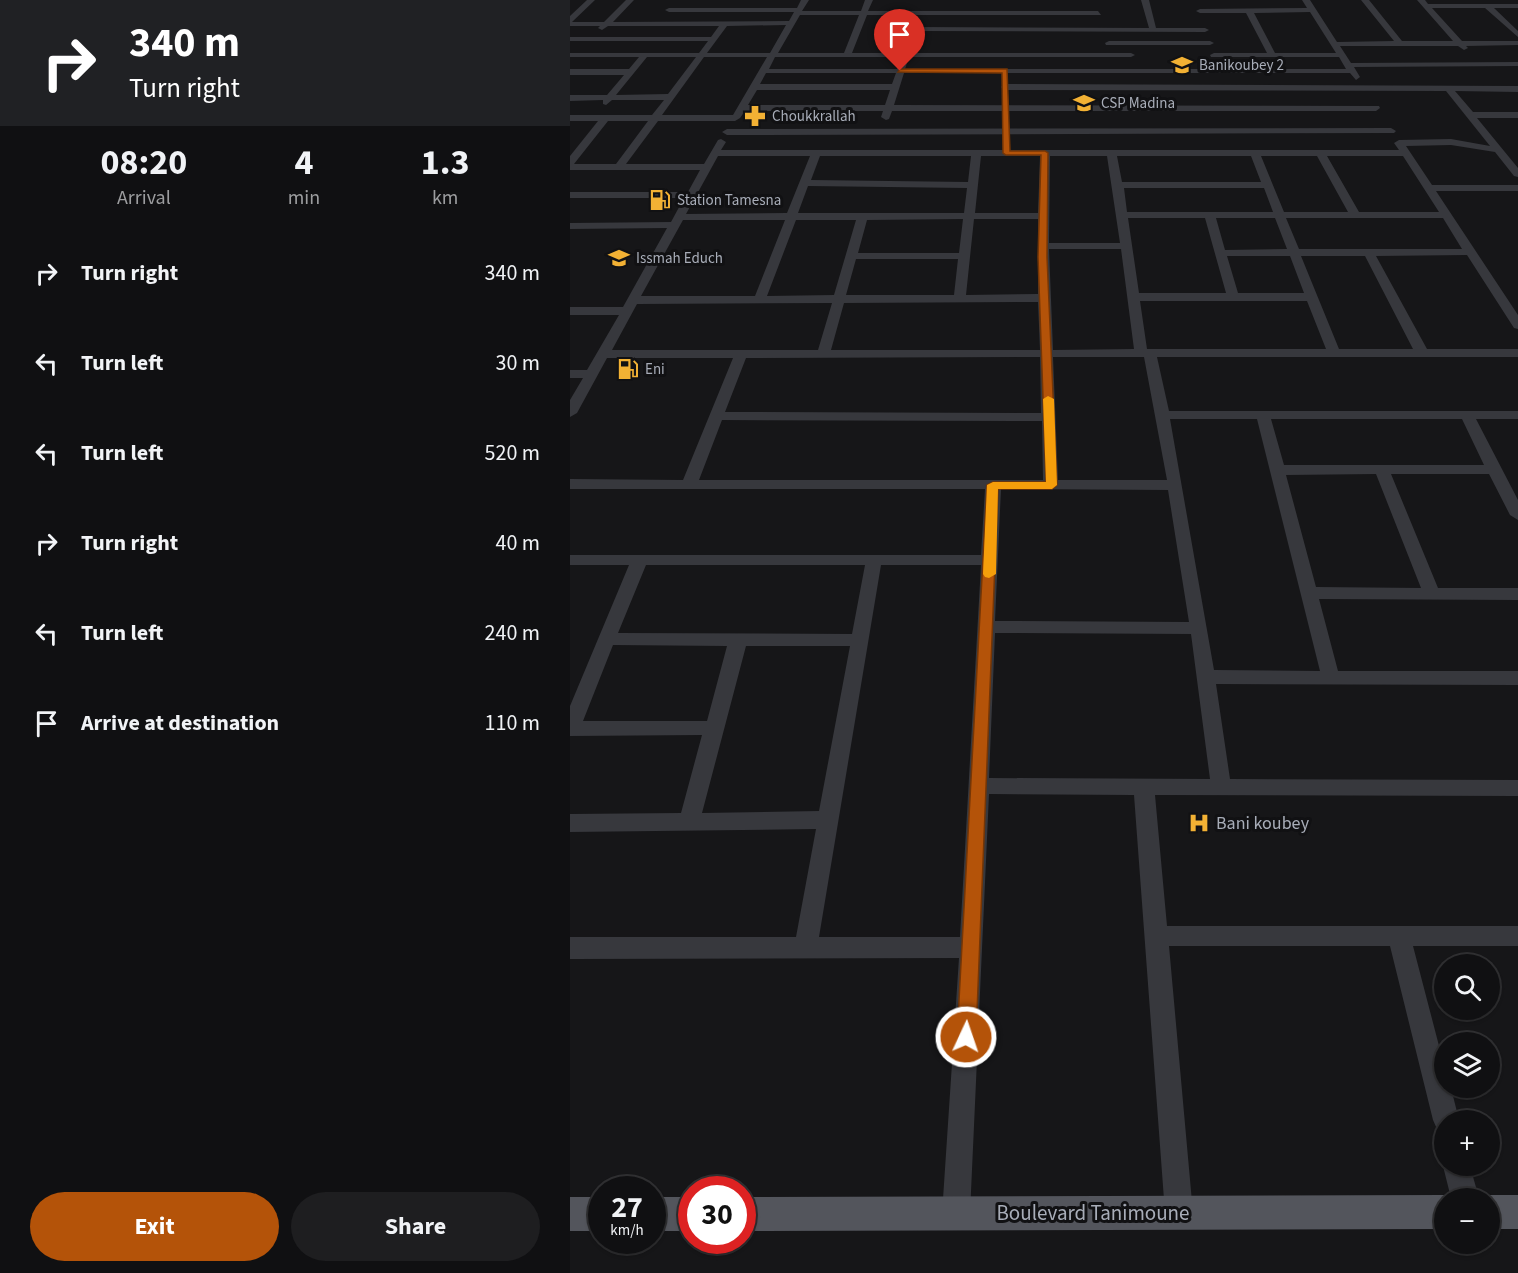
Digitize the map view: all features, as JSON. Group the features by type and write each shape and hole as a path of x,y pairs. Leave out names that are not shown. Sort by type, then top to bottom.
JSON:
{"main road":[{"name":"Boulevard Tanimoune","path":"756,1214 1434,1212"},
{"path":"1500,1212 1518,1212"},
{"path":"570,1214 588,1214"}],"street":[{"path":"570,22 591,0"},
{"path":"573,55 630,0"},
{"path":"656,23 678,0"},
{"path":"847,55 869,0"},
{"path":"1145,0 1153,30"},
{"path":"1195,0 1220,71"},
{"path":"1306,0 1518,325"},
{"path":"1365,0 1400,44"},
{"path":"1424,3 1518,6"},
{"path":"1424,3 1487,73"},
{"path":"1487,6 1518,35"},
{"path":"669,9 800,8 865,13 1098,10 1101,30"},
{"path":"570,413 707,166 800,8"},
{"path":"1200,11 1313,10"},
{"path":"1249,11 1272,55"},
{"path":"875,153 918,13"},
{"path":"570,22 606,24 791,23"},
{"path":"619,167 725,23"},
{"path":"1507,25 1518,25"},
{"path":"911,36 1052,36 1101,30 1205,30"},
{"path":"1052,36 1052,55"},
{"path":"570,39 713,39"},
{"path":"1102,43 1210,43"},
{"path":"1128,43 1136,71"},
{"path":"1335,44 1518,43"},
{"path":"573,55 1131,55"},
{"path":"592,118 645,55"},
{"path":"1005,55 1006,153"},
{"path":"1214,55 1342,55"},
{"path":"763,71 1220,71 1518,64"},
{"path":"1184,71 1197,107"},
{"path":"570,72 631,72"},
{"path":"1494,81 1502,89"},
{"path":"754,87 895,87"},
{"path":"1005,87 1518,89"},
{"path":"1448,88 1518,174"},
{"path":"570,98 670,97"},
{"path":"1158,107 1168,153"},
{"path":"742,108 1197,107 1384,119"},
{"path":"1470,115 1518,115"},
{"path":"570,118 735,118"},
{"path":"570,162 605,118"},
{"path":"727,132 1164,131 1384,119"},
{"path":"570,142 586,142"},
{"path":"1399,143 1451,142 1498,150"},
{"path":"715,153 1406,153"},
{"path":"760,299 816,153"},
{"path":"960,298 976,153"},
{"path":"1045,153 1043,246 1045,353 1052,485"},
{"path":"1111,153 1118,185 1132,297 1163,415 1199,628 1221,787"},
{"path":"1255,153 1334,353"},
{"path":"1320,153 1355,215"},
{"path":"570,167 707,166"},
{"path":"805,183 973,184"},
{"path":"1118,185 1268,185"},
{"path":"1429,188 1518,188"},
{"path":"570,195 692,195"},
{"path":"1122,215 1446,215"},
{"path":"1210,215 1233,297"},
{"path":"572,229 791,216 1044,216"},
{"path":"824,354 863,216"},
{"path":"1043,246 1125,246"},
{"path":"1220,253 1471,252"},
{"path":"1369,253 1422,353"},
{"path":"850,256 964,256"},
{"path":"1132,297 1310,297"},
{"path":"570,311 630,305 760,299 1044,298"},
{"path":"603,354 1518,354"},
{"path":"689,485 741,354"},
{"path":"570,374 592,374"},
{"path":"1263,414 1331,678"},
{"path":"1466,414 1518,515"},
{"path":"1163,415 1518,415"},
{"path":"717,416 1050,417"},
{"path":"1278,470 1494,469"},
{"path":"1382,470 1432,595"},
{"path":"570,484 1175,485"},
{"path":"956,1214 993,485"},
{"path":"570,560 990,560"},
{"path":"806,947 874,560"},
{"path":"639,561 570,728 714,728"},
{"path":"1309,593 1518,594"},
{"path":"987,627 1199,628"},
{"path":"607,639 861,640"},
{"path":"689,822 738,640"},
{"path":"1206,677 1518,678"},
{"path":"978,786 1518,788"},
{"path":"1144,787 1179,1213"},
{"path":"570,823 828,820"},
{"path":"1156,936 1518,936"},
{"path":"1399,936 1443,1110"},
{"path":"570,948 971,947"}],"slow traffic":[{"path":"989,574 993,485 1052,485 1048,399"}],"place":[{"name":"Banikoubey 2","path":"1182,65"},
{"name":"CSP Madina","path":"1084,103"},
{"name":"Choukkrallah","path":"755,116"},
{"name":"Station Tamesna","path":"660,200"},
{"name":"Issmah Educh","path":"619,258"},
{"name":"Eni","path":"628,369"},
{"name":"Bani koubey","path":"1199,823"}],"route":[{"path":"900,71 1005,71 1006,153 1045,153 1044,327 1052,485 993,485 966,1037"}]}
